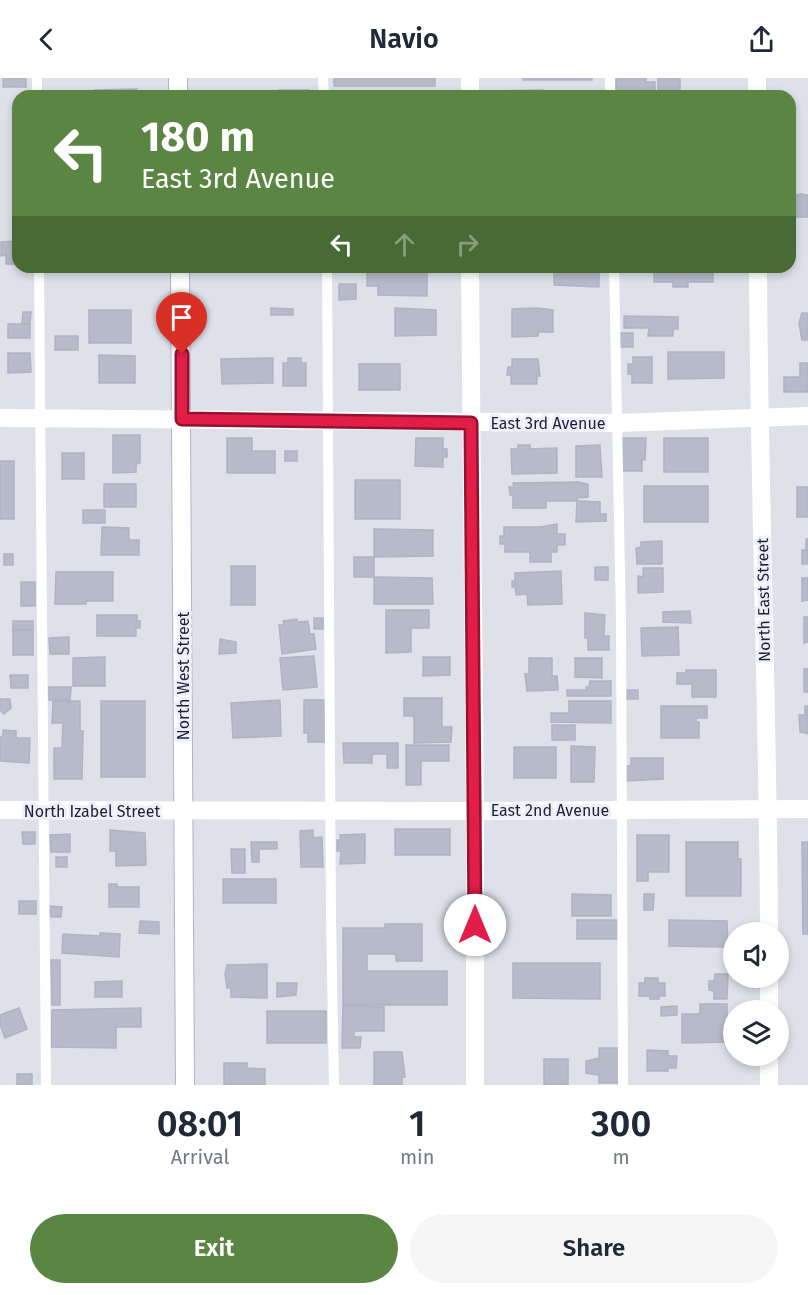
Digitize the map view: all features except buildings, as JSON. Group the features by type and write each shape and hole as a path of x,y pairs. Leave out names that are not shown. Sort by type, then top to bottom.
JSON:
{"street":[{"name":"North West Street","path":"180,273 185,1085"},
{"path":"470,273 475,1085"},
{"name":"North East Street","path":"758,273 769,922"},
{"name":"East 3rd Avenue","path":"0,418 617,423 808,416"},
{"name":"East 2nd Avenue","path":"184,811 808,809"},
{"name":"North Izabel Street","path":"0,810 184,811"},
{"path":"769,1066 769,1085"}],"lane":[{"path":"39,273 46,1085"},
{"path":"327,273 334,1085"},
{"path":"614,273 621,621 623,1085"}],"route":[{"path":"182,354 182,419 471,423 475,925"}]}
